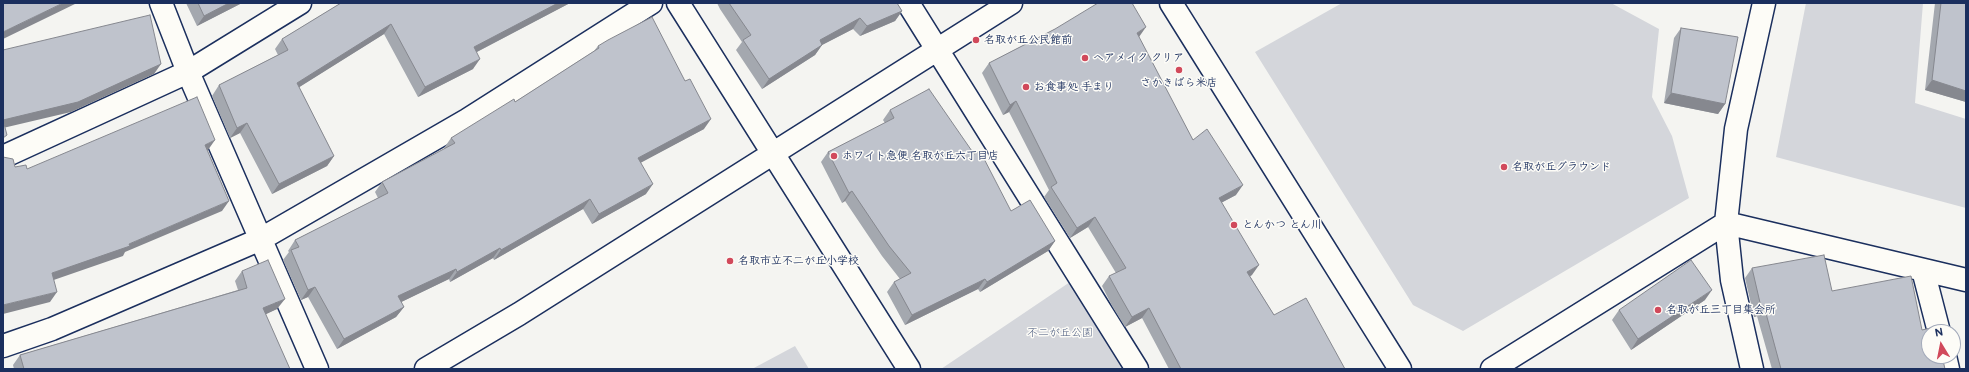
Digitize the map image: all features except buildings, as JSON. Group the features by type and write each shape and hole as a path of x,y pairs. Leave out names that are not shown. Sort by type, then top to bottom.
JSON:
{"street":[{"path":"161,3 188,72 262,239 317,369"},
{"path":"3,157 188,72 300,3"},
{"path":"3,346 52,329 262,239 466,120 651,3"},
{"path":"678,3 909,369"},
{"path":"908,3 1137,369"},
{"path":"426,369 525,310 1011,3"},
{"path":"1171,3 1400,369"},
{"path":"1752,369 1732,280 1726,222 1736,129 1764,3"},
{"path":"1492,369 1726,222 1966,280"},
{"path":"1923,270 1937,324"}],"green space":[{"name":"名取が丘グラウンド","path":"1342,3 1611,3 1659,29 1652,97 1672,136 1689,198 1463,331 1413,305 1255,52"},
{"path":"1806,3 1923,3 1915,103 1966,119 1966,208 1776,157"},
{"name":"不二が丘公園","path":"1070,282 1125,369 941,369"},
{"path":"795,346 809,369 752,369"}],"place":[{"name":"名取が丘公民館前","path":"976,40"},
{"name":"ヘアメイク クリア","path":"1085,58"},
{"name":"さかきばら米店","path":"1179,70"},
{"name":"お食事処 手まり","path":"1026,87"},
{"name":"ホワイト急便 名取が丘六丁目店","path":"834,156"},
{"name":"名取が丘グラウンド","path":"1504,167"},
{"name":"とんかつ とん川","path":"1234,225"},
{"name":"名取市立不二が丘小学校","path":"730,261"},
{"name":"名取が丘三丁目集会所","path":"1658,310"}]}
